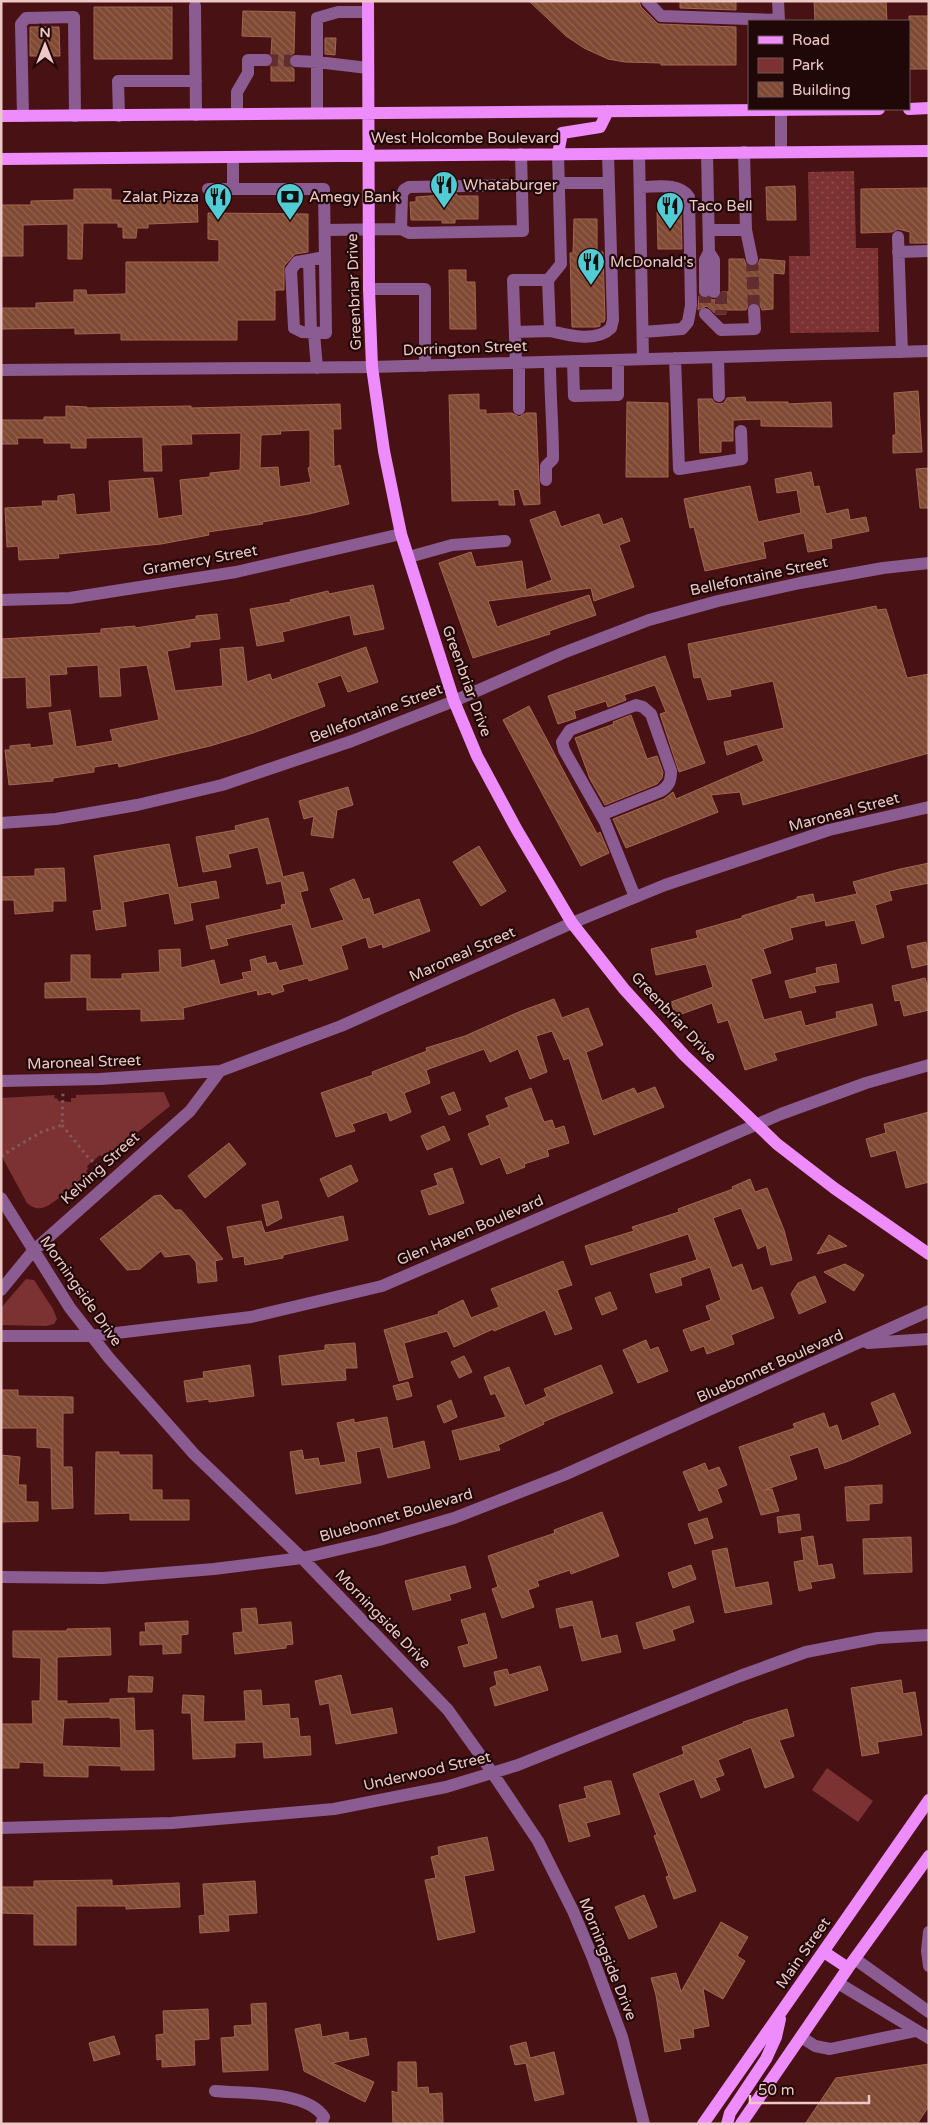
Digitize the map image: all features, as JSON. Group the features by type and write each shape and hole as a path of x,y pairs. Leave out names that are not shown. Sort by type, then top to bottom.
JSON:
{"main road":[{"name":"Greenbriar Drive","path":"368,7 369,289 372,367 384,451 402,534 409,557 454,701 477,756 517,830 572,922 624,989 684,1055 777,1144 834,1188 929,1254"},
{"path":"910,109 929,108"},
{"name":"West Holcombe Boulevard","path":"1,116 748,109"},
{"path":"558,154 562,134 600,127 608,111"},
{"name":"West Holcombe Boulevard","path":"1,158 929,151"},
{"name":"Main Street","path":"705,2122 929,1800"},
{"path":"741,2124 851,1964 929,1856"},
{"path":"824,1952 851,1964"},
{"path":"727,2124 730,2112 772,2047 782,2011"}],"street":[{"path":"647,1 661,16 779,20 778,1"},
{"path":"195,6 196,115"},
{"path":"317,113 317,18 368,7"},
{"path":"23,116 22,24 26,18 74,17 75,116"},
{"path":"236,114 237,92 248,73 248,60 266,60"},
{"path":"296,61 368,68"},
{"path":"119,116 118,81 196,81"},
{"path":"780,110 782,152"},
{"path":"744,152 746,230 752,259"},
{"path":"707,153 709,252 714,260 713,292 704,260 709,252"},
{"path":"324,230 402,229 409,233 523,231 522,154"},
{"path":"550,331 548,280 561,264 558,154"},
{"path":"514,332 550,331 567,335 600,336 611,328 613,320 608,154"},
{"path":"639,154 643,359"},
{"path":"233,157 233,189"},
{"path":"559,183 609,182"},
{"path":"402,229 402,196 404,190 409,187 522,186"},
{"path":"640,187 681,189 689,196 691,295 688,322 682,329 643,332"},
{"path":"208,189 324,189 324,230 325,257 326,333 309,333 294,328 291,270 297,262 325,257"},
{"path":"709,230 746,230"},
{"path":"898,237 902,352"},
{"path":"898,252 929,251"},
{"path":"306,260 309,333 317,368"},
{"path":"519,409 513,280 548,280"},
{"path":"369,289 425,289 425,366"},
{"path":"712,315 721,330 755,329 754,310"},
{"name":"Dorrington Street","path":"1,370 425,366 929,350"},
{"path":"718,357 719,396"},
{"path":"675,358 679,469 742,459 741,431"},
{"path":"573,361 574,396 618,395 618,360"},
{"path":"546,480 546,466 553,459 554,424 550,402 550,362"},
{"name":"Gramercy Street","path":"1,600 70,598 236,572 402,534"},
{"path":"409,557 452,545 505,541"},
{"name":"Bellefontaine Street","path":"1,823 56,819 137,805 222,784 352,741 454,701 563,653 682,610 800,583 883,568 929,563"},
{"path":"601,815 661,791 667,787 671,779 671,771 651,714 643,707 636,705 570,730 562,742 564,750 601,815 634,897"},
{"name":"Maroneal Street","path":"1,1081 63,1080 220,1071 341,1026 572,922 634,897 736,860 829,830 929,807"},
{"name":"Glen Haven Boulevard","path":"1,1336 90,1336 251,1317 382,1286 757,1124 841,1092 929,1065"},
{"name":"Kelving Street","path":"1,1290 33,1251 190,1111 220,1071"},
{"name":"Morningside Drive","path":"1,1198 33,1251 90,1336 194,1454 302,1558 448,1710 492,1773 538,1841 581,1929 622,2037 644,2124"},
{"name":"Bluebonnet Boulevard","path":"1,1577 102,1578 214,1569 302,1558 379,1540 463,1515 564,1476 929,1311"},
{"name":"Bluebonnet Boulevard","path":"858,1344 929,1339"},
{"name":"Underwood Street","path":"1,1828 172,1823 334,1809 446,1787 518,1765 740,1676 806,1652 878,1638 929,1635"},
{"path":"929,1932 926,1950 929,1966"},
{"path":"851,1964 929,2012"},
{"path":"838,1983 929,2038"},
{"path":"801,2036 815,2046 830,2049 916,2031"},
{"path":"215,2091 298,2100 312,2105 326,2122"}],"path":[{"path":"63,1080 62,1125 87,1156 112,1179"},
{"path":"1,1156 41,1132 62,1125"}],"green space":[{"path":"854,171 856,248 878,248 879,332 790,333 789,256 810,256 808,172"},
{"path":"164,1092 170,1106 106,1158 104,1155 102,1157 100,1155 87,1166 88,1169 86,1171 88,1173 59,1198 42,1208 34,1207 27,1203 1,1155 1,1098 55,1095 54,1098 58,1099 58,1101 71,1102 71,1098 76,1098 76,1095"},
{"path":"26,1279 34,1280 53,1309 57,1319 54,1324 46,1326 1,1325 1,1308"},
{"path":"827,1768 873,1801 858,1822 812,1790"}],"building":[{"path":"529,1 639,1 641,7 658,24 736,27 736,65 661,65 661,63 625,62 608,59 584,48 566,36"},
{"path":"680,1 736,1 736,10 680,8"},
{"path":"814,1 886,1 887,20 815,20"},
{"path":"94,7 172,7 172,59 94,59"},
{"path":"243,11 295,12 294,53 289,56 288,61 289,65 294,69 294,81 271,81 271,66 274,60 271,54 272,37 242,36"},
{"path":"909,16 929,16 929,69 910,69"},
{"path":"30,27 59,27 60,56 30,56"},
{"path":"325,38 336,38 335,55 325,54"},
{"path":"795,186 796,220 767,220 766,187"},
{"path":"929,188 929,243 910,243 910,232 898,229 892,232 861,233 861,189"},
{"path":"74,189 111,189 111,200 162,201 162,199 197,198 198,222 148,224 148,228 137,228 136,238 123,238 123,227 118,227 118,223 83,223 82,259 68,259 68,224 23,225 23,256 1,256 1,205 31,205 31,201 74,200"},
{"name":"Whataburger","path":"457,194 457,196 478,196 478,219 455,219 455,223 442,223 442,220 411,220 410,202 416,202 416,197"},
{"name":"Taco Bell","path":"681,211 682,249 658,249 657,212"},
{"path":"208,213 308,214 308,252 295,254 284,266 284,290 275,290 275,320 237,320 237,340 121,340 121,333 75,334 75,328 1,329 1,308 36,308 36,303 74,302 74,290 86,290 87,295 126,294 126,262 219,262 219,240 208,239"},
{"name":"McDonald's","path":"574,219 597,219 597,252 603,252 605,319 604,322 600,322 600,326 596,327 572,327 570,253 573,253"},
{"path":"729,259 744,259 746,265 753,267 758,265 760,259 785,261 784,274 773,273 773,309 762,310 760,305 754,302 749,304 746,310 726,310 726,314 716,314 707,306 698,310 699,296 714,300 721,296 722,292 729,292"},
{"path":"449,270 466,270 466,282 475,282 476,329 450,329"},
{"path":"918,391 922,452 893,453 893,435 896,435 894,393"},
{"path":"479,394 479,410 486,410 486,414 512,413 519,417 526,413 536,413 540,504 524,505 519,489 513,490 515,505 499,505 499,500 452,501 449,395"},
{"path":"745,397 746,402 788,402 788,404 831,402 832,427 761,426 761,419 733,420 733,441 721,441 721,452 700,453 698,399 712,399 715,403 720,404 724,403 727,398"},
{"path":"627,402 668,403 668,477 626,477"},
{"path":"340,404 341,429 333,429 334,467 340,465 349,504 309,514 262,522 263,524 208,532 209,535 161,544 58,554 59,558 19,560 18,546 7,547 5,508 43,506 42,501 58,501 58,496 74,494 76,515 111,512 109,481 153,478 158,519 183,515 180,480 210,477 210,473 240,470 241,433 191,434 192,444 161,445 162,471 144,471 143,437 86,438 86,448 71,448 71,443 44,443 44,438 17,438 18,444 1,444 1,420 44,420 44,417 66,417 66,406 87,408 191,406 191,408","holes":["310,430 310,467 308,468 311,482 280,487 278,467 260,468 261,435 281,434 280,431"]},
{"path":"929,468 929,508 920,508 916,469"},
{"path":"811,472 814,487 819,486 826,514 848,509 850,520 866,517 869,531 831,539 832,548 808,552 804,533 763,542 766,558 705,571 694,527 690,528 684,499 750,486 758,522 801,513 797,490 777,493 775,479"},
{"path":"555,511 561,527 599,514 603,525 622,518 630,541 619,545 634,587 594,601 591,588 488,601 497,627 589,595 596,615 549,631 550,634 473,658 439,563 471,552 476,567 522,561 526,590 552,580 530,520"},
{"path":"373,585 384,629 354,635 350,615 282,632 284,641 257,646 250,609 291,602 290,600 328,591 329,594"},
{"path":"876,606 877,610 886,609 907,678 929,674 929,753 743,805 740,792 711,795 718,812 626,848 613,819 664,799 673,792 676,799 764,761 757,744 727,755 724,742 784,728 773,681 730,690 731,696 708,700 701,677 694,678 688,644"},
{"path":"217,614 220,639 190,642 190,647 167,651 175,691 223,686 220,649 243,647 247,682 270,674 272,680 366,647 378,682 348,692 341,675 317,683 325,706 253,733 210,746 119,767 118,763 94,767 94,772 53,778 53,781 9,785 5,750 10,750 10,746 30,744 30,748 54,745 49,713 70,710 76,747 113,741 110,730 159,720 147,665 119,668 121,696 100,697 98,665 66,667 67,674 49,675 51,706 27,708 26,677 1,678 1,639 101,633 101,629 135,626 135,628 196,619 196,616"},
{"path":"665,656 705,763 679,772 660,714 666,712 655,685 624,695 626,700 608,707 606,701 574,711 576,718 558,724 548,696"},
{"path":"529,706 597,834 600,832 609,853 581,866 503,720"},
{"path":"631,715 647,759 657,756 663,772 662,778 657,784 605,805 590,779 575,738 614,724 613,722"},
{"path":"348,787 353,805 337,810 333,838 311,835 314,816 304,819 299,801"},
{"path":"268,818 283,877 303,872 308,890 300,892 311,929 344,920 330,889 354,879 363,900 369,898 374,915 419,899 430,931 383,948 382,944 369,948 366,937 341,946 348,969 309,981 308,978 282,985 284,991 272,995 271,992 258,995 257,990 183,1008 184,1019 141,1021 141,1009 87,1010 87,997 45,998 45,983 71,982 71,955 90,955 90,979 122,979 122,974 160,972 159,950 180,949 181,968 214,960 220,985 244,979 242,973 252,971 250,960 265,956 267,964 276,962 279,971 304,965 292,924 226,939 228,945 211,949 206,926 282,909 281,905 286,904 281,881 267,884 258,847 228,854 231,867 203,872 196,837 236,830 235,826"},
{"path":"169,844 178,888 216,881 219,898 190,903 193,920 175,924 169,893 123,902 126,926 96,930 93,911 102,910 94,856"},
{"path":"479,846 506,891 481,906 453,862"},
{"path":"929,863 929,883 889,891 892,900 875,905 884,937 862,944 855,920 826,926 825,920 790,928 793,939 763,949 771,973 751,979 764,1020 801,1011 805,1026 837,1018 836,1012 872,1004 877,1025 774,1053 777,1060 745,1070 728,1020 718,1023 712,1003 676,1016 671,1002 713,987 706,964 656,975 651,949 698,938 696,931 742,918 742,916 797,899 797,897 813,894 815,903 857,894 853,882"},
{"path":"64,868 66,901 53,901 53,911 15,914 14,900 1,900 1,877 35,876 35,869"},
{"path":"926,942 929,964 912,968 907,946"},
{"path":"836,964 839,982 814,986 816,992 790,998 785,981 817,973 816,968"},
{"path":"925,978 929,992 929,1010 904,1016 900,1000 895,1001 892,986"},
{"path":"554,999 562,1018 588,1008 603,1045 586,1052 602,1101 634,1088 637,1094 655,1087 664,1107 594,1135 569,1058 564,1060 552,1031 536,1036 547,1072 530,1079 518,1049 490,1062 484,1049 426,1070 430,1083 404,1093 411,1112 390,1121 387,1112 352,1124 355,1131 336,1137 321,1093 373,1075 372,1072 427,1051 426,1048 465,1036 521,1011"},
{"path":"531,1088 544,1122 552,1120 555,1129 564,1126 569,1143 547,1150 549,1156 524,1164 525,1167 507,1174 500,1157 481,1165 468,1134 490,1125 486,1116 509,1107 505,1098"},
{"path":"454,1092 461,1110 449,1115 441,1097"},
{"path":"929,1112 929,1182 906,1188 896,1150 871,1157 866,1139 886,1133 884,1124"},
{"path":"444,1126 450,1140 427,1150 421,1136"},
{"path":"229,1143 246,1164 205,1198 188,1176"},
{"path":"351,1165 358,1181 328,1197 320,1179"},
{"path":"452,1168 464,1203 429,1215 421,1191 438,1185 434,1174"},
{"path":"750,1179 755,1192 767,1188 784,1230 792,1260 771,1265 766,1245 758,1249 741,1208 713,1218 732,1268 742,1264 752,1291 762,1287 774,1318 731,1335 734,1344 707,1354 704,1346 691,1351 683,1330 711,1320 706,1306 721,1300 710,1267 680,1278 682,1285 656,1293 650,1274 697,1260 688,1234 591,1265 585,1246 634,1231 632,1227 679,1212 678,1209 733,1189 732,1187"},
{"path":"161,1195 175,1210 181,1210 223,1259 215,1261 217,1281 198,1283 196,1262 189,1254 165,1257 161,1251 140,1269 127,1270 100,1239 154,1196"},
{"path":"278,1201 282,1218 267,1226 262,1205"},
{"path":"343,1216 348,1240 283,1255 283,1258 245,1265 244,1256 233,1258 227,1227 261,1221 265,1233"},
{"path":"829,1235 847,1246 817,1254"},
{"path":"563,1261 572,1285 557,1290 572,1329 555,1335 545,1310 494,1331 493,1329 454,1347 447,1331 404,1343 413,1377 399,1381 384,1330 439,1314 438,1312 463,1300 471,1318 499,1307 491,1289"},
{"path":"845,1264 864,1275 854,1291 824,1272"},
{"path":"815,1276 826,1302 799,1314 791,1294 798,1283"},
{"path":"610,1292 617,1309 602,1315 595,1298"},
{"path":"646,1340 650,1350 658,1347 668,1371 638,1383 623,1350"},
{"path":"355,1343 357,1368 345,1368 346,1380 282,1385 279,1356 325,1350 325,1345"},
{"path":"464,1356 472,1372 459,1378 451,1362"},
{"path":"250,1365 254,1396 209,1402 209,1399 187,1402 184,1381 204,1378 203,1372"},
{"path":"601,1365 613,1393 543,1422 544,1424 498,1445 500,1450 460,1460 452,1431 506,1417 495,1393 491,1395 484,1377 509,1367 525,1406 547,1396 544,1389"},
{"path":"408,1382 412,1396 397,1400 393,1386"},
{"path":"1,1390 18,1390 18,1396 73,1397 73,1413 63,1413 63,1467 72,1467 73,1508 52,1509 51,1448 37,1447 37,1428 1,1428"},
{"path":"894,1393 911,1433 849,1461 825,1469 818,1447 789,1456 797,1479 764,1490 772,1489 779,1511 761,1515 739,1447 795,1428 793,1424 824,1413 829,1428 837,1425 842,1441 880,1425 871,1403"},
{"path":"451,1400 457,1417 444,1423 437,1406"},
{"path":"387,1417 393,1449 424,1441 430,1468 388,1478 380,1447 356,1452 361,1483 296,1494 290,1452 302,1450 304,1460 318,1458 320,1466 346,1462 337,1423 354,1419 354,1423"},
{"path":"96,1452 119,1452 119,1455 152,1455 152,1490 162,1490 162,1500 189,1500 189,1520 130,1520 130,1513 95,1514"},
{"path":"1,1455 20,1457 18,1485 26,1485 26,1502 38,1502 38,1521 1,1522"},
{"path":"705,1463 708,1471 719,1467 727,1485 717,1489 722,1502 699,1511 683,1472"},
{"path":"882,1485 882,1503 869,1504 869,1520 847,1521 845,1487"},
{"path":"602,1512 619,1556 571,1574 570,1570 537,1581 539,1586 528,1590 534,1607 502,1618 492,1589 498,1587 488,1556 555,1533 554,1530"},
{"path":"799,1514 801,1530 779,1533 777,1517"},
{"path":"707,1518 713,1538 695,1544 688,1524"},
{"path":"813,1536 818,1566 832,1564 835,1578 810,1582 812,1588 799,1591 794,1562 804,1560 801,1538"},
{"path":"911,1537 912,1572 864,1574 863,1539"},
{"path":"727,1548 735,1588 768,1582 772,1604 725,1613 712,1551"},
{"path":"691,1565 696,1579 673,1588 668,1573"},
{"path":"465,1566 471,1588 449,1594 451,1600 413,1610 405,1581"},
{"path":"592,1601 601,1639 617,1635 621,1652 582,1661 573,1625 560,1628 556,1609"},
{"path":"689,1606 694,1622 672,1630 675,1640 644,1649 636,1623"},
{"path":"256,1608 258,1625 291,1622 293,1644 286,1645 286,1648 235,1654 233,1633 243,1632 241,1609"},
{"path":"485,1613 497,1658 464,1667 458,1647 469,1644 461,1620"},
{"path":"188,1621 188,1634 181,1635 181,1653 163,1654 163,1644 140,1645 140,1632 146,1632 145,1623"},
{"path":"110,1628 111,1655 57,1657 57,1701 67,1701 67,1704 110,1703 110,1699 134,1698 135,1731 153,1730 154,1770 121,1770 121,1766 88,1765 88,1777 44,1776 44,1763 19,1762 19,1768 1,1768 1,1724 33,1724 32,1701 40,1701 41,1658 13,1657 13,1631 67,1631 67,1629","holes":["64,1718 120,1718 121,1748 62,1746"]},
{"path":"540,1666 548,1690 495,1706 490,1688 497,1685 494,1672 507,1669 509,1675"},
{"path":"341,1675 351,1715 392,1708 397,1733 336,1744 329,1703 320,1705 315,1681"},
{"path":"129,1676 153,1677 152,1692 128,1692"},
{"path":"901,1680 903,1694 915,1692 922,1735 877,1742 879,1753 862,1756 851,1688"},
{"path":"261,1690 262,1706 289,1704 290,1719 298,1718 300,1737 310,1736 311,1755 264,1758 263,1742 235,1743 235,1757 193,1759 191,1713 182,1713 183,1695 204,1696 203,1722 246,1721 244,1691"},
{"path":"787,1709 794,1736 779,1740 794,1777 765,1788 751,1747 718,1760 724,1775 715,1778 720,1790 701,1798 694,1779 658,1793 696,1891 674,1899 666,1877 669,1876 654,1836 657,1835 633,1774 684,1754 682,1747 743,1722"},
{"path":"611,1781 620,1814 586,1823 590,1836 569,1842 559,1805 587,1798 584,1787"},
{"path":"487,1837 494,1870 464,1876 475,1932 438,1940 425,1880 436,1878 431,1857 439,1855 438,1847"},
{"path":"112,1880 112,1886 179,1883 180,1907 126,1909 126,1906 76,1906 76,1945 34,1945 34,1914 1,1913 1,1887 34,1887 34,1881"},
{"path":"255,1881 257,1913 228,1915 229,1931 200,1933 199,1916 205,1915 203,1884"},
{"path":"644,1895 657,1927 629,1939 615,1907"},
{"path":"721,1922 748,1937 737,1956 745,1961 723,1999 703,1988 709,2026 693,2029 694,2037 679,2039 681,2049 665,2052 656,1995 651,1978 676,1973 681,1992"},
{"path":"266,2003 268,2070 223,2072 221,2038 235,2037 234,2026 252,2025 251,2004"},
{"path":"208,2009 209,2039 194,2040 195,2065 162,2067 162,2059 157,2060 156,2035 164,2034 163,2011"},
{"path":"320,2024 322,2037 348,2032 349,2041 366,2038 369,2055 332,2063 374,2082 365,2102 304,2071 295,2029"},
{"path":"114,2036 120,2054 94,2061 89,2043"},
{"path":"526,2042 530,2058 554,2052 564,2094 535,2101 526,2063 515,2065 510,2046"},
{"path":"398,2062 416,2062 417,2088 428,2087 429,2094 442,2093 443,2123 393,2124 392,2091 398,2093"},
{"path":"929,2064 929,2106 917,2124 805,2124 836,2078"}],"tunnel":[{"path":"266,60 296,61"},
{"path":"752,259 754,310"},
{"path":"705,291 705,314"},
{"path":"721,292 721,314"}],"place":[{"name":"Whataburger","path":"444,209"},
{"name":"Zalat Pizza","path":"218,221"},
{"name":"Amegy Bank","path":"290,221"},
{"name":"Taco Bell","path":"670,230"},
{"name":"McDonald's","path":"591,286"}]}
